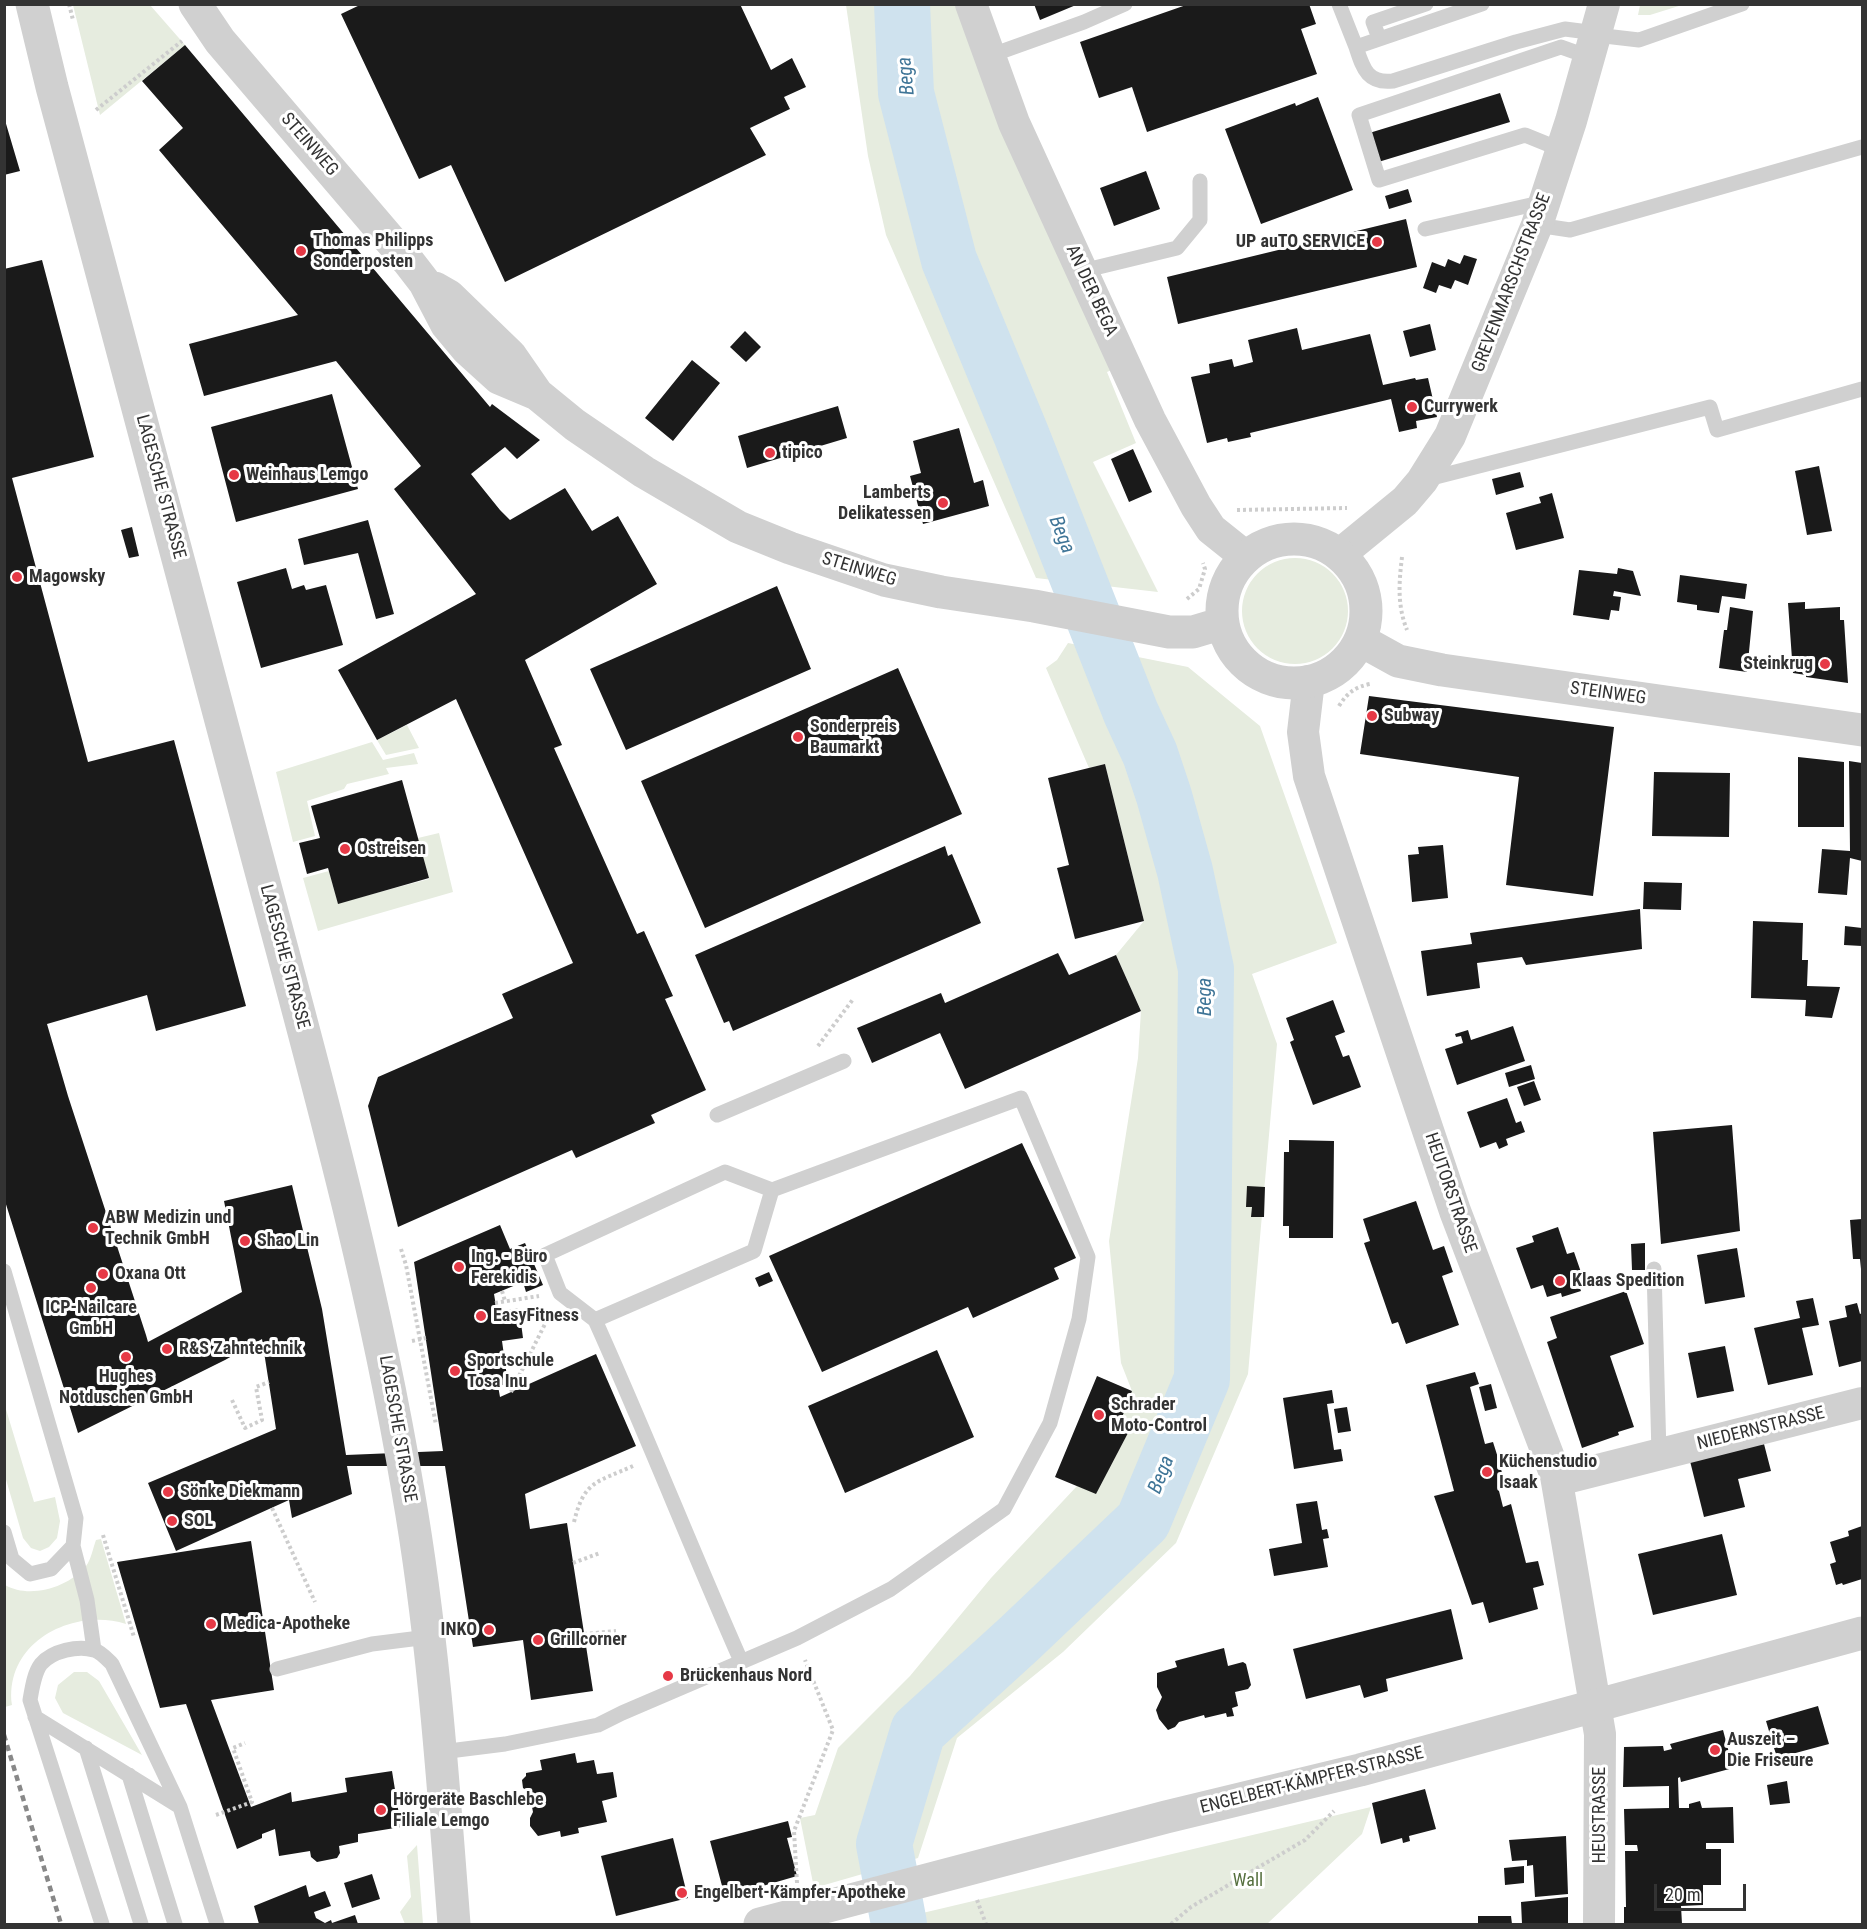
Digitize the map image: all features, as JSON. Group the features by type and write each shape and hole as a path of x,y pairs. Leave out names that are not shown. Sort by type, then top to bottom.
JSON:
{"street":[{"name":"LAGESCHE STRASSE","path":"32,4 364,1266 382,1345 409,1496 428,1637 441,1752 454,1924"},
{"name":"STEINWEG","path":"195,4 220,41 425,283 449,296 510,355 537,394 575,425 644,472 738,527 790,548 884,580 940,592 1034,606 1173,617 1192,632 1223,623"},
{"name":"AN DER BEGA","path":"974,14 1014,123 1150,420 1196,506 1211,529 1246,557"},
{"name":"GREVENMARSCHSTRASSE","path":"1340,555 1405,501 1422,481 1450,436 1541,214 1596,32"},
{"path":"1283,539 1304,539 1324,545 1340,555 1352,568 1360,584 1365,598 1366,613 1360,640 1344,663 1323,677 1292,683 1275,680 1256,672 1240,659 1229,642 1223,623 1223,599 1231,576 1246,557 1263,545 1283,539"},
{"name":"STEINWEG","path":"1360,640 1398,661 1442,670 1863,730"},
{"name":"HEUTORSTRASSE","path":"1310,681 1303,732 1309,776 1455,1211 1556,1476 1597,1706"},
{"name":"NIEDERNSTRASSE","path":"1556,1476 1570,1477 1863,1403"},
{"name":"ENGELBERT-KÄMPFER-STRASSE","path":"760,1924 1166,1817 1360,1770 1863,1633"},
{"name":"HEUSTRASSE","path":"1597,1706 1600,1734 1599,1924"}],"lane":[{"path":"989,56 1084,22 1125,4"},
{"path":"1339,4 1362,66 1378,81 1386,82 1565,29 1639,40 1742,4"},
{"path":"1379,38 1373,22 1426,4"},
{"path":"1356,47 1482,4"},
{"path":"1562,150 1525,135 1379,180 1359,115 1561,47 1596,32"},
{"path":"1425,229 1541,214 1570,230 1863,147"},
{"path":"1082,271 1177,248 1200,220 1200,181"},
{"path":"1422,481 1710,407 1717,430 1863,389"},
{"path":"717,1115 844,1060"},
{"path":"441,1752 505,1744 598,1725 796,1638 891,1589 1004,1509 1050,1423 1079,1319 1088,1257 1021,1098 772,1190 725,1172 545,1255 560,1293 595,1320 741,1661"},
{"path":"595,1320 754,1251 772,1190"},
{"path":"1654,1269 1659,1454"},
{"path":"4,1271 76,1518 73,1546 90,1612 94,1650"},
{"path":"4,1532 12,1559 30,1574 51,1569 73,1546"},
{"path":"277,1670 372,1644 428,1637"},
{"path":"102,1924 30,1700 41,1665 54,1654 74,1648 94,1650 112,1664 180,1807 217,1924"},
{"path":"34,1717 180,1807"},
{"path":"86,1748 141,1924"},
{"path":"129,1775 175,1924"}],"path":[{"path":"69,4 73,20"},
{"path":"96,110 187,36"},
{"path":"1234,510 1357,508"},
{"path":"1402,557 1398,586 1402,616 1409,633"},
{"path":"1173,617 1186,600 1199,589 1206,570 1201,560"},
{"path":"1337,710 1345,697 1357,686 1372,683"},
{"path":"789,1084 854,998"},
{"path":"401,1249 436,1425"},
{"path":"502,1291 505,1301"},
{"path":"495,1303 560,1293"},
{"path":"511,1392 560,1293"},
{"path":"232,1400 245,1428 262,1420 256,1387 269,1382"},
{"path":"574,1522 579,1500 590,1486 653,1457"},
{"path":"272,1508 315,1602"},
{"path":"103,1535 134,1637"},
{"path":"573,1563 600,1553"},
{"path":"584,1634 616,1631"},
{"path":"796,1638 833,1730 794,1831 797,1882"},
{"path":"216,1815 252,1802 233,1748 245,1743"},
{"path":"1171,1924 1191,1907 1305,1840 1340,1804"},
{"path":"976,1895 986,1924"}],"green space":[{"path":"1640,4 1682,5 1650,15 1638,15"},
{"path":"73,5 150,5 185,45 100,115"},
{"path":"846,5 960,5 1114,369 1107,372 1136,443 1093,462 1158,592 1036,578 886,235 868,156"},
{"path":"1295,558 1315,562 1332,574 1344,591 1348,611 1344,631 1332,648 1315,660 1295,664 1275,660 1258,648 1246,631 1242,611 1246,591 1258,574 1275,562"},
{"path":"1068,643 1188,667 1260,726 1337,943 1252,974 1277,1044 1248,1374 1176,1543 1063,1652 957,1738 918,1858 814,1888 800,1818 815,1815 838,1748 910,1676 991,1578 1077,1486 1096,1493 1128,1433 1118,1428 1132,1391 1121,1363 1109,1241 1138,1058 1141,1011 1116,955 1144,921 1105,764 1089,768 1046,668 1057,660"},
{"path":"407,725 419,748 386,755 377,740"},
{"path":"372,742 383,760 414,753 418,764 386,768 389,774 347,784 344,789 307,801 315,836 293,842 276,772"},
{"path":"439,833 453,892 318,931 303,878 329,871 338,903 429,879 418,838"},
{"path":"5,1406 34,1502 55,1497 60,1521 57,1538 49,1547 40,1551 31,1548 23,1538 5,1476"},
{"path":"101,1539 126,1624 105,1620 84,1621 64,1626 46,1635 30,1648 19,1664 12,1683 12,1705 5,1707 5,1585 25,1591 36,1591 59,1585 78,1574 86,1566 96,1540"},
{"path":"74,1672 87,1672 99,1681 142,1755 63,1713 55,1698 58,1685"},
{"name":"Wall","path":"1371,1807 1362,1834 1267,1924 876,1924"},
{"path":"417,1845 423,1924 405,1924 400,1912 411,1897 407,1856"}],"building":[{"path":"362,4 740,4 771,70 792,58 806,87 784,97 790,109 750,128 766,155 505,282 451,165 419,179 341,14"},
{"path":"1034,4 1076,4 1076,5 1040,20"},
{"path":"1189,4 1309,4 1316,24 1301,29 1317,74 1147,132 1132,87 1099,98 1080,42"},
{"path":"185,45 490,407 492,404 540,440 517,459 505,447 471,474 500,510 510,520 565,488 592,531 618,516 657,584 525,660 562,745 554,748 637,934 644,931 673,996 665,999 706,1090 651,1115 655,1123 576,1158 572,1150 398,1227 368,1106 378,1077 513,1018 502,994 573,963 456,699 377,740 338,670 476,594 394,489 421,466 336,361 204,396 189,344 298,315 159,150 183,128 142,81"},
{"path":"1500,93 1510,122 1375,163 1366,134"},
{"path":"1318,97 1353,190 1261,224 1225,129 1295,103 1296,106"},
{"path":"4,117 20,171 4,175"},
{"path":"1146,171 1160,209 1114,226 1100,188"},
{"path":"1408,189 1412,202 1389,209 1385,196"},
{"path":"1406,219 1417,267 1178,324 1167,277"},
{"path":"1464,255 1477,259 1468,285 1455,280 1451,289 1439,285 1436,293 1423,288 1432,262 1445,267 1448,259 1460,264"},
{"path":"42,260 94,457 12,478 88,762 174,740 246,1006 156,1031 147,995 47,1024 148,1342 242,1292 224,1201 292,1185 322,1309 346,1455 443,1451 414,1262 500,1225 510,1249 525,1243 543,1285 526,1292 523,1282 494,1294 497,1312 519,1308 523,1338 502,1341 508,1384 498,1386 500,1397 596,1354 636,1446 525,1494 530,1529 567,1523 593,1691 531,1700 523,1640 473,1647 445,1466 347,1466 352,1494 292,1518 289,1500 176,1551 148,1483 276,1429 262,1339 225,1360 78,1433 4,1198 4,269"},
{"path":"1430,324 1436,350 1410,357 1403,331"},
{"path":"1297,328 1302,350 1370,334 1383,385 1415,378 1416,380 1428,378 1437,417 1416,421 1417,428 1399,432 1391,399 1250,433 1251,437 1228,442 1227,438 1207,443 1191,377 1210,373 1209,364 1232,359 1234,367 1253,362 1248,340"},
{"path":"745,331 761,347 746,362 730,347"},
{"path":"692,360 720,383 673,441 645,418"},
{"path":"332,394 358,489 236,522 211,427"},
{"path":"838,406 847,438 747,468 738,436"},
{"path":"959,428 974,483 983,480 989,506 923,524 910,476 921,473 913,441"},
{"path":"1133,449 1152,492 1129,502 1111,459"},
{"path":"1819,466 1832,531 1807,535 1795,471"},
{"path":"1520,472 1524,487 1496,495 1492,479"},
{"path":"1552,493 1564,538 1516,550 1506,513 1541,503 1539,497"},
{"path":"368,520 394,614 376,619 358,553 304,565 298,539"},
{"path":"132,527 139,556 129,558 121,530"},
{"path":"286,568 292,589 304,585 306,590 326,585 343,645 261,668 237,582"},
{"path":"1618,568 1633,571 1641,596 1614,591 1613,596 1621,597 1619,611 1611,610 1609,620 1573,615 1579,570 1617,574"},
{"path":"1680,575 1747,584 1745,599 1722,596 1719,613 1697,610 1697,605 1677,602"},
{"path":"777,586 811,669 626,750 590,669"},
{"path":"1805,602 1805,609 1840,607 1840,620 1844,620 1848,683 1793,673 1788,603"},
{"path":"1730,607 1753,611 1747,672 1719,668 1724,630 1727,630"},
{"path":"898,668 962,814 705,928 641,781"},
{"path":"1369,696 1614,727 1593,896 1506,885 1519,777 1360,754"},
{"path":"1798,757 1844,762 1844,827 1798,827"},
{"path":"1849,761 1862,763 1862,861 1850,858 1847,895 1818,893 1822,849 1850,851"},
{"path":"1105,764 1144,921 1075,939 1057,868 1069,865 1048,778"},
{"path":"1654,772 1730,773 1729,837 1652,836"},
{"path":"402,780 429,878 338,904 328,868 307,874 299,843 320,838 311,806"},
{"path":"1443,845 1448,898 1412,902 1408,855 1419,854 1418,847"},
{"path":"945,846 948,856 952,854 981,923 733,1031 729,1021 724,1023 695,955"},
{"path":"1644,882 1682,883 1681,910 1643,909"},
{"path":"1640,909 1642,949 1526,965 1522,957 1477,963 1480,988 1427,996 1421,951 1472,944 1470,933"},
{"path":"1753,921 1803,923 1802,960 1808,960 1807,986 1840,987 1832,1018 1805,1016 1806,1000 1751,998"},
{"path":"1845,926 1862,928 1862,946 1844,945"},
{"path":"1058,953 1069,975 1116,955 1141,1011 965,1089 940,1033 872,1063 857,1028 941,993 945,1003"},
{"path":"1333,1000 1345,1032 1335,1036 1343,1057 1349,1055 1361,1087 1313,1105 1290,1042 1294,1040 1286,1018"},
{"path":"1513,1026 1525,1061 1457,1085 1445,1049 1463,1043 1461,1036 1456,1037 1455,1034 1468,1030 1471,1040"},
{"path":"1531,1065 1535,1079 1509,1087 1505,1073"},
{"path":"1534,1081 1541,1100 1524,1106 1517,1087"},
{"path":"1507,1098 1516,1123 1521,1121 1525,1132 1506,1139 1508,1145 1499,1149 1496,1142 1480,1148 1467,1112"},
{"path":"1732,1125 1740,1231 1661,1244 1653,1132"},
{"path":"1289,1140 1334,1141 1333,1238 1289,1238 1289,1226 1283,1226 1284,1152 1289,1152"},
{"path":"1022,1143 1076,1258 1054,1268 1059,1279 973,1318 968,1307 822,1372 769,1256"},
{"path":"1247,1186 1265,1187 1264,1217 1251,1217 1252,1207 1246,1207"},
{"path":"1416,1201 1433,1250 1444,1246 1453,1272 1442,1276 1459,1325 1406,1344 1398,1322 1392,1324 1364,1243 1370,1241 1363,1219"},
{"path":"1862,1219 1861,1269 1860,1259 1853,1259 1850,1220"},
{"path":"1558,1227 1567,1254 1574,1252 1583,1278 1577,1280 1581,1291 1562,1297 1561,1293 1547,1297 1543,1285 1531,1289 1516,1248 1534,1242 1532,1236"},
{"path":"1645,1243 1645,1270 1632,1270 1631,1244"},
{"path":"1737,1248 1745,1297 1705,1304 1697,1255"},
{"path":"769,1272 773,1281 759,1287 755,1278"},
{"path":"1626,1291 1644,1344 1610,1356 1634,1427 1618,1432 1619,1435 1582,1448 1547,1342 1557,1338 1550,1317"},
{"path":"1813,1298 1819,1325 1802,1328 1813,1375 1768,1385 1754,1328 1800,1318 1796,1301"},
{"path":"1857,1303 1860,1314 1862,1313 1862,1361 1839,1367 1829,1321 1847,1317 1845,1306"},
{"path":"1725,1346 1734,1391 1697,1398 1688,1353"},
{"path":"937,1350 974,1437 845,1493 808,1406"},
{"path":"1475,1372 1479,1384 1470,1387 1485,1444 1493,1442 1499,1461 1505,1485 1498,1487 1503,1507 1511,1504 1526,1563 1538,1561 1544,1585 1533,1588 1538,1609 1489,1623 1483,1602 1472,1605 1434,1496 1454,1491 1426,1385"},
{"path":"1097,1376 1132,1391 1118,1428 1128,1433 1096,1494 1055,1477"},
{"path":"1491,1384 1497,1408 1485,1411 1479,1387"},
{"path":"1332,1390 1334,1403 1327,1404 1334,1450 1341,1449 1343,1461 1294,1469 1283,1398"},
{"path":"1347,1407 1351,1431 1338,1433 1334,1409"},
{"path":"1764,1444 1771,1471 1738,1479 1745,1507 1704,1517 1689,1457"},
{"path":"1317,1501 1322,1530 1327,1529 1329,1538 1323,1539 1328,1567 1274,1576 1269,1549 1302,1543 1296,1504"},
{"path":"1862,1526 1862,1579 1836,1585 1830,1564 1836,1562 1830,1542 1849,1536 1848,1531"},
{"path":"1722,1534 1737,1595 1653,1615 1638,1554"},
{"path":"251,1541 274,1690 211,1700 251,1807 291,1792 292,1802 347,1792 345,1778 392,1771 401,1827 358,1834 358,1842 339,1846 340,1853 337,1858 317,1862 311,1857 310,1851 279,1856 275,1829 262,1834 262,1838 237,1849 186,1704 160,1708 117,1562"},
{"path":"1451,1609 1463,1659 1386,1679 1388,1691 1364,1698 1360,1685 1306,1699 1293,1649"},
{"path":"1224,1648 1228,1666 1243,1662 1246,1664 1251,1685 1248,1689 1235,1692 1238,1706 1232,1708 1234,1716 1227,1717 1226,1713 1205,1718 1204,1715 1179,1722 1168,1730 1159,1719 1156,1710 1162,1697 1157,1687 1157,1673 1177,1667 1175,1661"},
{"path":"1818,1706 1829,1744 1777,1758 1766,1721"},
{"path":"1723,1730 1733,1768 1681,1782 1680,1777 1678,1778 1679,1808 1689,1808 1689,1804 1700,1801 1702,1808 1733,1807 1734,1843 1706,1843 1706,1849 1721,1849 1721,1885 1703,1885 1703,1905 1681,1906 1682,1924 1624,1924 1625,1851 1638,1851 1637,1845 1625,1845 1624,1809 1669,1808 1669,1786 1623,1787 1624,1747 1663,1746 1664,1751 1672,1749 1670,1744"},
{"path":"575,1753 577,1763 594,1760 597,1774 613,1772 617,1797 602,1801 607,1822 578,1828 579,1833 561,1837 560,1831 538,1836 530,1826 533,1812 529,1792 523,1788 522,1780 526,1773 542,1770 540,1760"},
{"path":"1787,1781 1790,1803 1770,1805 1767,1785"},
{"path":"1425,1789 1436,1829 1409,1836 1410,1841 1403,1843 1402,1838 1381,1844 1372,1803"},
{"path":"788,1821 792,1837 787,1838 797,1876 725,1897 710,1841"},
{"path":"1566,1836 1568,1894 1535,1897 1533,1865 1527,1866 1527,1860 1512,1861 1509,1840"},
{"path":"673,1838 688,1898 616,1916 601,1856"},
{"path":"1524,1866 1524,1883 1505,1885 1504,1868"},
{"path":"372,1874 380,1899 352,1908 344,1883"},
{"path":"306,1885 309,1897 325,1891 331,1906 314,1912 316,1918 325,1923 331,1920 332,1923 355,1915 358,1924 259,1924 254,1906"},
{"path":"1568,1897 1568,1924 1522,1924 1521,1902"},
{"path":"1478,1916 1511,1916 1512,1924 1478,1924"}],"waterway":[{"name":"Bega","path":"899,1924 884,1844 918,1731 1143,1521 1202,1379 1206,969 1185,871 1150,754 1131,713 1021,434 949,260 906,93 902,4"}],"railway":[{"path":"4,1735 61,1924"}],"place":[{"name":"UP auTO SERVICE","path":"1377,242"},
{"name":"Thomas Philipps Sonderposten","path":"301,251"},
{"name":"Currywerk","path":"1412,407"},
{"name":"tipico","path":"770,453"},
{"name":"Weinhaus Lemgo","path":"234,475"},
{"name":"Lamberts Delikatessen","path":"943,503"},
{"name":"Magowsky","path":"17,577"},
{"name":"Steinkrug","path":"1825,664"},
{"name":"Subway","path":"1372,716"},
{"name":"Sonderpreis Baumarkt","path":"798,737"},
{"name":"Ostreisen","path":"345,849"},
{"name":"ABW Medizin und Technik GmbH","path":"93,1228"},
{"name":"Shao Lin","path":"245,1241"},
{"name":"Ing. - Büro Ferekidis","path":"459,1267"},
{"name":"Oxana Ott","path":"103,1274"},
{"name":"Klaas Spedition","path":"1560,1281"},
{"name":"ICP-Nailcare GmbH","path":"91,1288"},
{"name":"EasyFitness","path":"481,1316"},
{"name":"R&S Zahntechnik","path":"167,1349"},
{"name":"Hughes Notduschen GmbH","path":"126,1357"},
{"name":"Sportschule Tosa Inu","path":"455,1371"},
{"name":"Schrader Moto-Control","path":"1099,1415"},
{"name":"Küchenstudio Isaak","path":"1487,1472"},
{"name":"Sönke Diekmann","path":"168,1492"},
{"name":"SOL","path":"172,1521"},
{"name":"Medica-Apotheke","path":"211,1624"},
{"name":"INKO","path":"489,1630"},
{"name":"Grillcorner","path":"538,1640"},
{"name":"Brückenhaus Nord","path":"668,1676"},
{"name":"Auszeit – Die Friseure","path":"1715,1750"},
{"name":"Hörgeräte Baschlebe Filiale Lemgo","path":"381,1810"},
{"name":"Engelbert-Kämpfer-Apotheke","path":"682,1893"}]}
